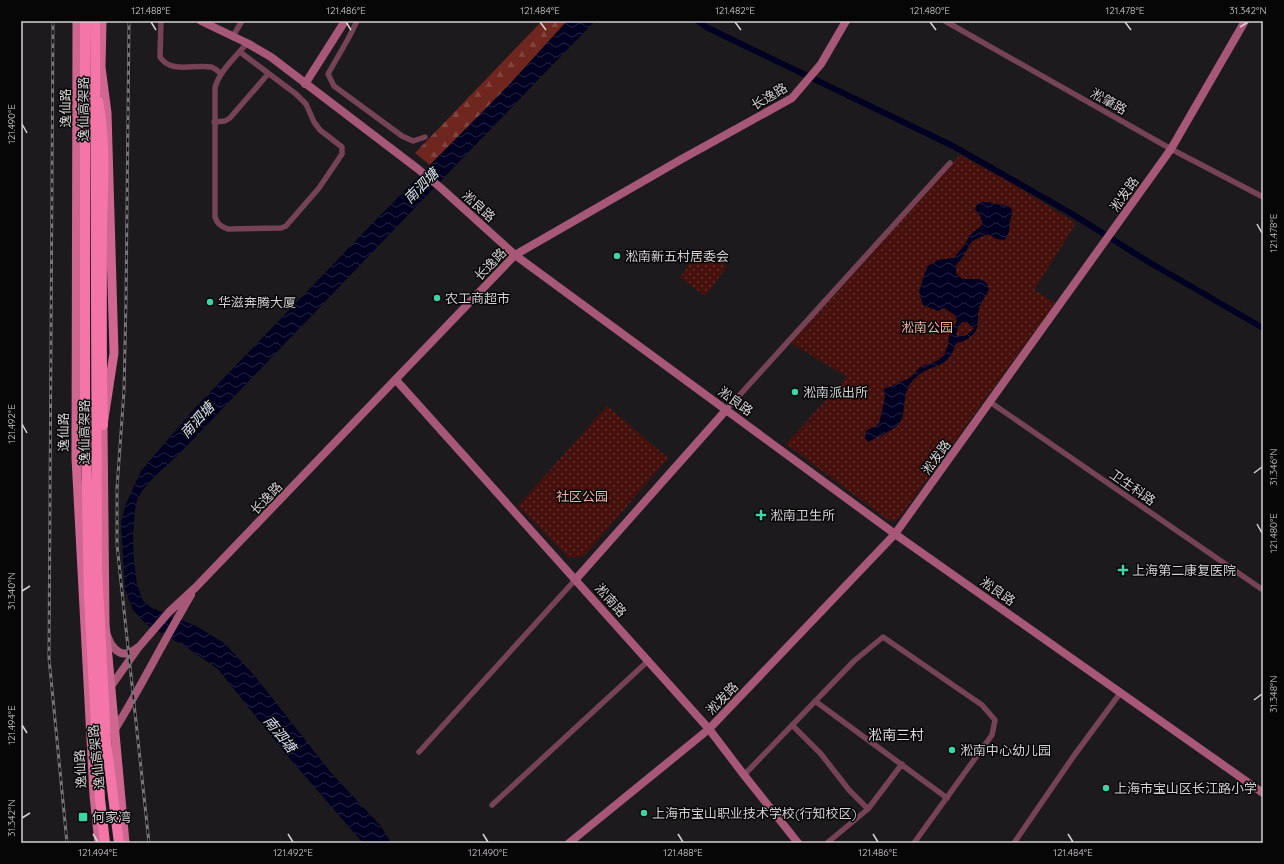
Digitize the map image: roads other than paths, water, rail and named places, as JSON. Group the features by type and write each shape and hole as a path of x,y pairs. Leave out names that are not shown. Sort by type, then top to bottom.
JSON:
{"highway":[{"name":"逸仙高架路","path":"85,21 85,400 89,580 100,798 106,843"},
{"name":"逸仙高架路","path":"99,21 96,88 97,568 106,741 119,843"},
{"path":"96,88 101,116 103,166 101,365 103,425"}],"main road":[{"name":"逸仙路","path":"77,21 76,458 92,764 99,843"},
{"path":"99,21 101,67 107,113 114,353 103,425"},
{"path":"99,21 94,368 103,425 105,629 125,843"}],"street":[{"path":"161,21 160,57 164,62 172,67 212,67 222,74"},
{"name":"淞良路","path":"202,21 247,43 271,57 418,169 515,255 727,409 895,534 1263,793"},
{"path":"233,36 242,21"},
{"path":"305,84 345,21"},
{"path":"357,21 328,74 334,86 402,136 413,141 425,136"},
{"name":"长逸路","path":"89,710 110,688 138,648 169,612 196,587 515,255 680,160 792,98 821,64 846,21"},
{"name":"淞肇路","path":"945,21 1171,149 1263,197"},
{"name":"淞发路","path":"569,843 710,728 895,534 1171,149 1245,21"},
{"path":"240,52 296,94 306,104 314,122 320,130 342,147 342,154 319,188 284,227 228,229 222,227 216,221 215,217 214,88 222,74 247,43"},
{"path":"214,122 225,121 230,118 268,74"},
{"path":"419,752 950,163"},
{"name":"淞南路","path":"396,380 710,728 744,775 798,843"},
{"name":"卫生科路","path":"990,402 1263,590"},
{"name":"长逸路","path":"92,764 140,688 165,639 196,587"},
{"path":"105,629 113,648 123,653 128,653 138,648"},
{"path":"744,775 854,661 883,637 982,706 995,720 992,735 914,843"},
{"path":"492,805 648,660"},
{"path":"1014,843 1073,757 1121,692"},
{"path":"815,701 947,798"},
{"path":"792,725 822,754 849,790 868,809"},
{"path":"827,843 868,809 902,764"}],"water":[{"name":"南泗塘","path":"567,21 595,21 178,455 152,479 137,500 133,535 134,561 137,584 143,601 152,608 196,626 224,643 254,675 332,774 380,825 391,843 363,843 285,753 218,669 186,647 146,624 133,610 125,590 121,523 125,506 141,471 194,409 367,229 507,87"},
{"path":"986,202 1003,205 1011,208 1012,210 1009,233 1005,240 997,239 988,234 972,241 956,265 956,273 962,279 979,279 986,282 989,289 979,308 978,326 972,336 964,341 956,343 948,359 944,363 927,370 914,379 907,390 903,415 898,425 868,442 865,438 866,431 879,424 885,397 884,389 910,378 920,367 937,361 944,355 948,345 949,335 957,321 955,315 944,308 938,311 923,305 919,292 928,266 938,260 954,258 966,243 969,236 982,225 981,217 975,209 977,204","holes":["962,322 967,322 974,329 965,336 957,336 956,334 958,327"]}],"waterway":[{"path":"698,21 708,28 953,146 1069,212 1147,261 1263,328"}],"railway":[{"path":"53,21 49,658 67,843"},
{"path":"129,21 124,391 117,488 117,545 149,843"}],"place":[{"name":"淞南新五村居委会","path":"617,256"},
{"name":"农工商超市","path":"437,298"},
{"name":"华滋奔腾大厦","path":"210,302"},
{"name":"淞南派出所","path":"795,392"},
{"name":"淞南卫生所","path":"761,515"},
{"name":"上海第二康复医院","path":"1123,570"},
{"name":"淞南中心幼儿园","path":"952,750"},
{"name":"上海市宝山区长江路小学","path":"1106,788"},
{"name":"上海市宝山职业技术学校(行知校区)","path":"644,813"},
{"name":"何家湾","path":"83,817"}],"district":[{"name":"淞南三村","path":"896,735"}],"park label":[{"name":"淞南公园","path":"927,327"},
{"name":"社区公园","path":"582,496"}]}
